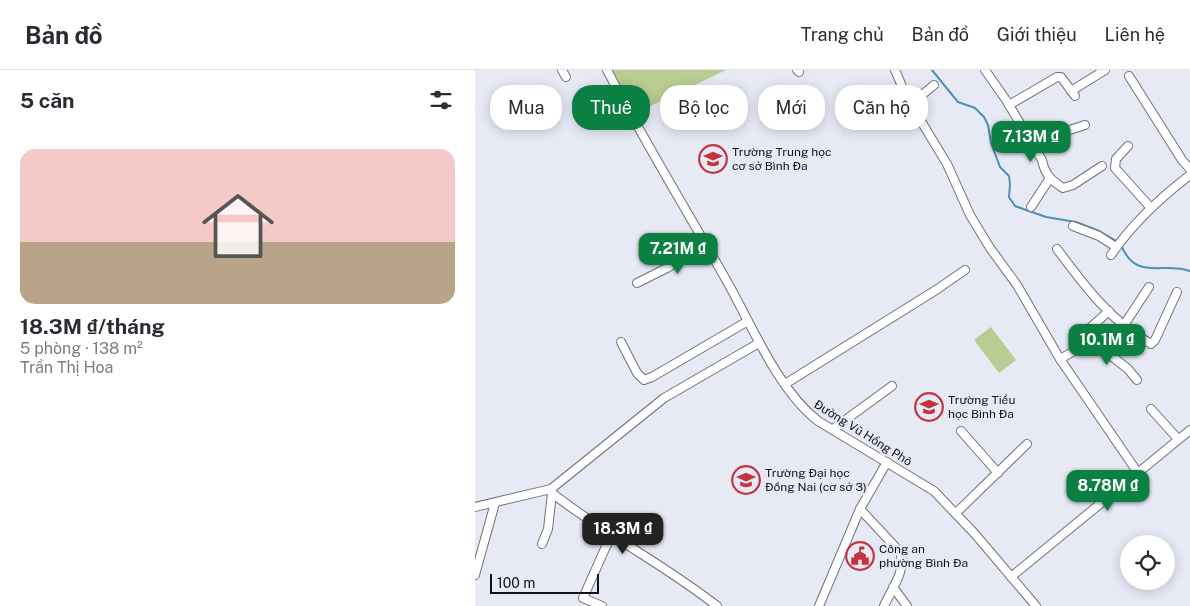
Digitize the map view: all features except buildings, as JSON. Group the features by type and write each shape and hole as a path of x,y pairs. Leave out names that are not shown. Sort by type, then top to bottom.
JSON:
{"street":[{"name":"Đường Vũ Hồng Phô","path":"607,70 759,343 785,384 806,411 818,421 934,491 956,513 1036,606"},
{"path":"895,70 902,85"},
{"path":"985,70 1032,142 1050,178 1063,188 1073,185 1102,166"},
{"path":"1009,105 1057,77 1061,77 1073,94 1105,70"},
{"path":"1129,76 1182,160 1190,169"},
{"path":"928,89 934,84"},
{"path":"1032,142 1085,125"},
{"path":"927,130 947,164 971,215 990,248 1017,285 1060,359 1138,473"},
{"path":"1128,146 1117,160 1115,168 1151,208"},
{"path":"1111,255 1123,239 1167,192 1190,176"},
{"path":"1031,207 1050,178"},
{"path":"1073,226 1099,236 1116,247"},
{"path":"637,283 667,268 705,244"},
{"path":"1057,249 1077,276 1109,311 1139,338 1152,344 1177,292"},
{"path":"785,384 965,270"},
{"path":"1124,325 1149,287"},
{"path":"1060,359 1088,344 1091,339 1090,328 1109,311"},
{"path":"621,342 637,373 644,380 748,321"},
{"path":"1091,339 1128,369 1137,380"},
{"path":"475,507 551,491 664,398 759,343"},
{"path":"833,429 892,386"},
{"path":"1151,409 1178,439"},
{"path":"1011,577 1190,430"},
{"path":"961,431 998,473"},
{"path":"956,513 1027,444"},
{"path":"819,606 861,509 887,462"},
{"path":"551,491 574,511 717,606"},
{"path":"542,544 548,529 551,491"},
{"path":"475,575 495,503"},
{"path":"861,509 900,552 903,559 902,567 884,606"},
{"path":"599,606 583,598 611,534"},
{"path":"893,587 907,606"},
{"path":"701,606 707,598"}],"green space":[{"path":"611,70 726,70 695,85 660,85 660,102 650,106 650,85 619,85"},
{"path":"991,327 1016,360 999,373 974,340"}],"waterway":[{"path":"932,70 958,102 975,108 984,117 1000,167 1009,176 1009,197 1015,206 1046,217 1076,222 1099,231 1118,242"},
{"path":"1121,245 1127,256 1134,263 1142,267 1190,271"}],"place":[{"name":"Trường Trung học cơ sở Bình Đa","path":"713,159"},
{"name":"Trường Tiểu học Bình Đa","path":"929,407"},
{"name":"Trường Đại học Đồng Nai (cơ sở 3)","path":"746,480"},
{"name":"Công an phường Bình Đa","path":"860,556"}]}
